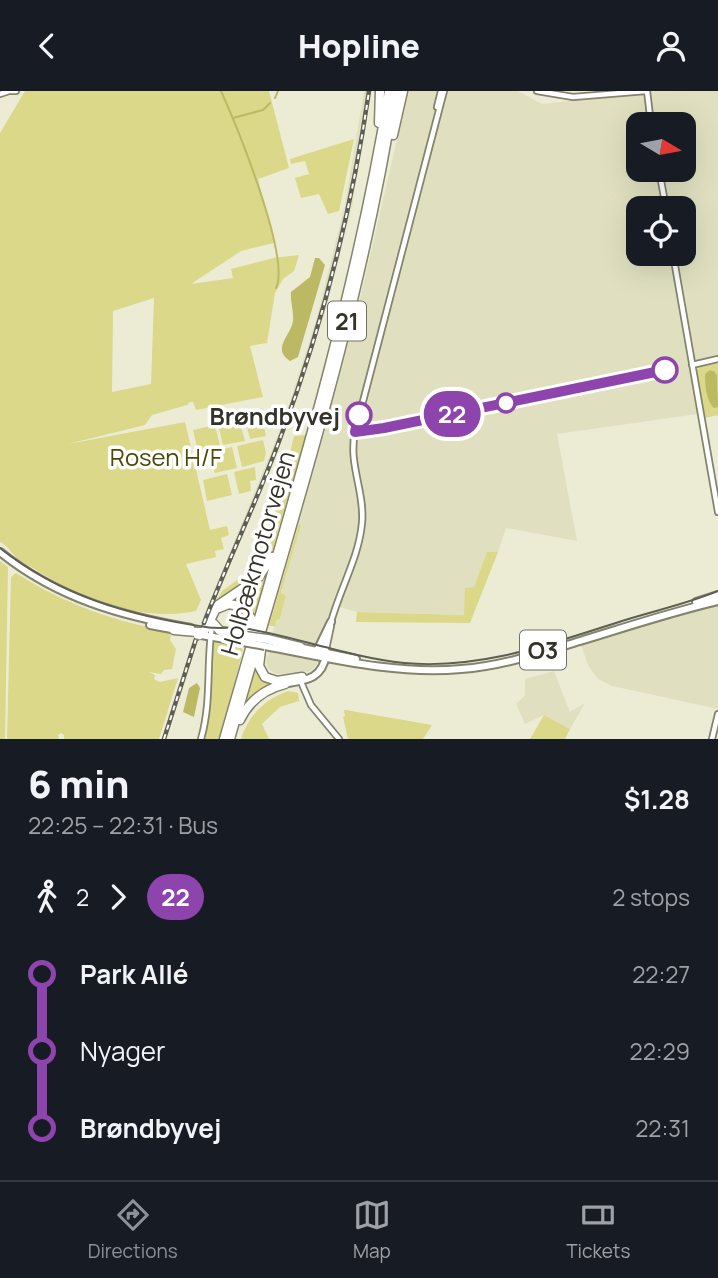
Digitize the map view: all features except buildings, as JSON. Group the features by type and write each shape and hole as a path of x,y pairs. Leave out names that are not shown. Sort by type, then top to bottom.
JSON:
{"highway":[{"path":"363,228 378,128 380,91"},
{"name":"Holbækmotorvejen","path":"224,739 329,370 363,228 388,91"},
{"name":"Holbækmotorvejen","path":"232,739 337,362 374,209 395,91"},
{"path":"374,209 403,91"},
{"path":"205,632 213,612 221,603 258,578 267,567 286,522"},
{"path":"285,548 259,666 265,677 273,680 302,680"},
{"path":"205,632 219,608 229,604 243,607 251,618 238,690"},
{"path":"174,629 220,631 297,649"},
{"path":"232,739 241,716 252,702 268,690 288,684"}],"main road":[{"path":"0,555 45,587 78,603 124,619 174,629"},
{"path":"0,555 48,585 95,606 139,619 243,638"},
{"name":"O3","path":"297,649 418,670 486,666 533,656 718,598"},
{"name":"O3","path":"324,654 427,667 460,667 501,661 718,598"},
{"path":"288,684 302,680 317,670 324,654 321,648 331,622"}],"street":[{"path":"0,94 16,91"},
{"path":"331,622 358,545 362,523 362,506 352,457 355,432 442,91"},
{"path":"537,91 564,96 645,91 648,112"},
{"path":"590,96 622,91"},
{"path":"675,266 718,512"},
{"path":"692,365 718,359"},
{"path":"201,739 208,707 209,667 205,632"},
{"path":"302,680 304,692 311,705 339,739"},
{"path":"712,739 718,714"}],"shaded area":[{"path":"364,91 371,91 352,207 327,304 287,422 285,417 316,321 345,204"},
{"path":"408,91 518,91 542,104 657,91 718,91 718,355 688,363 698,414 557,434 577,541 506,528 498,552 487,553 464,615 357,612 333,605 317,664 305,673 276,674 268,669 266,661 276,619 280,619 286,597 281,594 301,526 299,523 350,324 354,325"},
{"path":"315,258 319,258 325,265 298,357 290,361 282,352 282,347 293,321 291,292 310,277"},
{"path":"710,370 717,376 718,407 714,408 706,388 705,374"},
{"path":"283,423 286,427 257,500 205,624 201,623"},
{"path":"718,603 718,709 612,686 598,679 589,667 581,646 584,643"},
{"path":"554,671 570,712 585,703 570,729 544,715 525,724 516,704 525,695 525,679"},
{"path":"197,683 200,688 194,717 183,712 189,688"}],"green space":[{"name":"Rosen H/F","path":"25,91 269,91 289,168 258,179 274,243 241,251 191,284 233,278 231,269 273,258 299,255 294,271 283,279 275,293 267,343 250,346 263,397 196,410 193,402 190,402 152,415 145,425 68,444 185,422 210,530 227,526 229,535 221,538 224,549 215,551 216,557 186,564 201,600 196,611 154,614 132,611 90,598 23,563 0,542 0,133","holes":["154,298 151,384 112,392 113,311"]},
{"path":"354,139 339,211 328,214 319,194 301,198 295,178 309,174 305,161 291,164 290,159"},
{"path":"718,362 718,415 705,418 697,370 700,366"},
{"path":"261,414 266,436 250,439 245,418"},
{"path":"239,419 245,441 223,445 218,424"},
{"path":"215,425 220,446 198,451 193,430"},
{"path":"306,435 272,552 255,574 217,601 222,591 254,568 267,549 294,436"},
{"path":"263,440 266,453 264,461 242,467 237,446"},
{"path":"232,447 237,468 215,473 210,452"},
{"path":"255,467 256,480 250,481 251,491 239,494 234,472"},
{"path":"227,474 232,495 207,501 203,480"},
{"path":"299,523 301,526 281,593 286,596 280,619 276,620 275,626 269,626"},
{"path":"487,552 498,552 470,623 356,622 357,612 464,615 465,588 474,587"},
{"path":"0,561 8,567 5,739 0,739"},
{"path":"269,569 257,609 253,613 242,604 227,602 254,584"},
{"path":"16,573 72,603 130,623 172,632 170,640 176,649 172,669 164,670 161,674 149,672 160,682 178,678 159,739 64,739 61,733 58,735 59,739 7,739 11,577"},
{"path":"212,644 240,645 243,650 220,739 203,739"},
{"path":"255,666 273,682 241,712"},
{"path":"288,691 298,693 299,701 280,707 262,724 269,739 241,739 248,723 259,709"},
{"path":"344,710 432,725 423,739 348,739"},
{"path":"544,715 570,729 565,739 530,739"}],"waterway":[{"path":"221,91 249,160 269,221 279,272 276,288"},
{"path":"275,98 278,91"},
{"path":"233,118 263,110 270,103"}],"tram line":[{"path":"0,548 47,579 123,610 206,627 243,628 404,663 460,663 514,653 718,591"}],"railway":[{"path":"204,623 272,460 310,351 345,222 369,91"},
{"path":"164,739 196,639"}],"bus line":[{"name":"22","path":"359,415 355,432 665,370"}],"place":[{"name":"Brøndbyvej","path":"359,415"}]}
